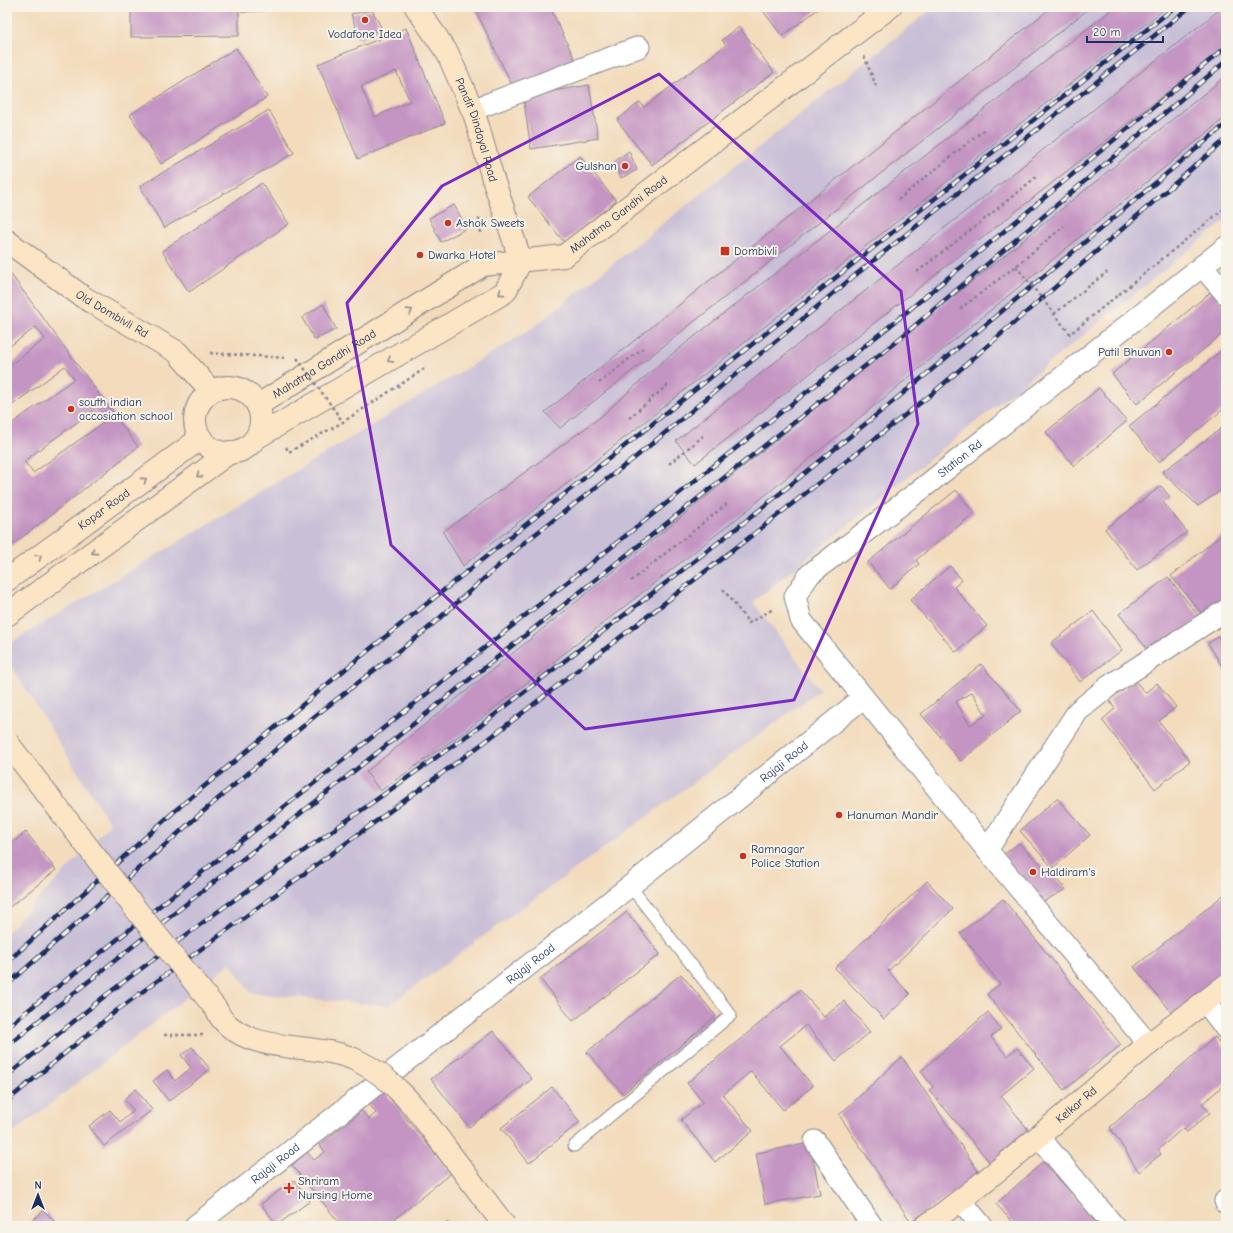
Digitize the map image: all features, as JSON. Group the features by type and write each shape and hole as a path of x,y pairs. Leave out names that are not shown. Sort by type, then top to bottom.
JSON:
{"street":[{"name":"Pandit Dindayal Road","path":"416,7 448,54 472,110 493,179 521,261"},
{"name":"Mahatma Gandhi Road","path":"258,405 483,265 564,256 890,7"},
{"path":"472,110 639,47"},
{"name":"Old Dombivli Rd","path":"7,241 83,297 178,352 211,391"},
{"name":"Station Rd","path":"1149,1045 987,850 801,620 795,596 810,574 924,487 1226,247"},
{"path":"256,438 260,426 261,416 258,405 252,396 243,390 232,387 222,387 211,391 203,398 197,407 195,418 196,429 201,438 209,446 218,451 230,452 240,450 249,445 256,438 505,292 521,261"},
{"path":"1202,266 1226,294"},
{"name":"Kopar Road","path":"7,580 201,438"},
{"path":"7,615 230,452"},
{"path":"987,850 1078,711 1109,686 1226,610"},
{"name":"Rajaji Road","path":"195,1226 630,886 863,698"},
{"path":"7,742 134,907 216,1009 222,1019 235,1030 248,1038 270,1044 324,1050 356,1060 382,1075 412,1102 505,1226"},
{"name":"Kelkar Rd","path":"926,1226 961,1201 1149,1045 1226,985"},
{"path":"1205,1001 1226,1029"},
{"path":"1039,1137 1114,1226"},
{"path":"815,1142 833,1184 872,1226"},
{"path":"961,1201 982,1226"}],"lane":[{"path":"574,1146 731,1015 630,886"}],"path":[{"path":"856,33 876,86"},
{"path":"898,200 986,128"},
{"path":"917,272 1036,177"},
{"path":"1016,266 1070,334 1226,207"},
{"path":"960,309 1016,266 1064,226"},
{"path":"1054,314 1107,272"},
{"path":"599,383 643,348"},
{"path":"178,352 297,358 343,422 289,452"},
{"path":"629,418 670,383"},
{"path":"669,464 704,436"},
{"path":"631,581 728,503"},
{"path":"723,589 749,623"},
{"path":"164,1035 205,1035 216,1009"}],"highlighted area":[{"path":"659,74 901,291 918,424 794,700 585,729 391,545 347,303 442,186"}],"shaded area":[{"path":"934,7 1226,7 1226,220 753,602 820,690 388,1006 251,993 230,963 7,1138 7,932 110,824 7,659 7,645 530,330"}],"building":[{"path":"131,7 239,7 239,36 131,37"},
{"path":"242,7 307,7 307,8 242,12"},
{"path":"474,7 550,7 575,60 514,89"},
{"path":"760,7 821,7 782,36"},
{"path":"1052,7 1091,7 560,428 545,412"},
{"path":"1115,7 1167,7 463,566 443,532 598,419 662,362"},
{"path":"1223,7 1226,7 1226,46 695,464 676,441"},
{"name":"Vodafone Idea","path":"372,10 381,27 360,40 351,14"},
{"path":"739,27 774,72 652,165 617,120 640,102 644,107 726,45 722,40"},
{"path":"406,28 445,123 358,159 318,64","holes":["396,71 410,101 375,117 361,87"]},
{"path":"236,48 267,97 161,164 130,115"},
{"path":"1226,76 1226,117 735,520 464,732 380,791 366,772"},
{"path":"589,85 598,138 531,149 523,96"},
{"path":"269,110 294,153 164,228 140,186"},
{"name":"Gulshan","path":"629,151 637,170 621,178 614,162"},
{"path":"580,156 616,201 564,242 528,197"},
{"path":"262,183 289,224 189,292 162,251"},
{"name":"Ashok Sweets","path":"454,205 467,228 441,242 429,218"},
{"name":"south indian accosiation school","path":"7,269 138,447 7,549 7,427 74,379 65,366 7,409 7,367 45,339 36,327 7,348 7,296 11,293 7,287","holes":["94,410 103,423 33,473 24,461"]},
{"name":"Patil Bhuvan","path":"1212,291 1226,307 1226,331 1137,404 1112,374"},
{"path":"323,304 336,329 315,340 302,318"},
{"path":"1226,347 1226,407 1159,462 1129,426"},
{"path":"1099,388 1127,421 1074,466 1046,432"},
{"path":"1226,425 1226,487 1198,506 1162,472"},
{"path":"1161,486 1170,497 1163,502 1187,532 1137,570 1105,529"},
{"path":"956,490 974,513 916,560 919,564 890,589 868,562"},
{"path":"1226,531 1226,599 1204,616 1171,576"},
{"path":"950,566 962,580 954,587 987,626 956,652 910,600"},
{"path":"1168,577 1200,618 1152,655 1119,614"},
{"path":"1093,611 1122,650 1080,682 1051,643"},
{"path":"1226,633 1226,673 1208,643"},
{"path":"981,664 1021,711 961,761 921,714","holes":["972,692 986,715 970,725 956,702"]},
{"path":"1135,680 1145,693 1157,683 1176,707 1159,721 1190,761 1155,789 1102,720 1115,709 1109,700"},
{"path":"1057,798 1090,835 1053,868 1020,831"},
{"path":"26,832 56,870 7,909 7,847"},
{"name":"Haldiram's","path":"1019,843 1066,889 1041,903 1003,855"},
{"path":"927,881 953,909 888,971 910,994 884,1019 835,968"},
{"path":"1226,893 1226,975 1174,1016 1134,967"},
{"path":"1003,899 1121,1045 1064,1090 987,994 1000,984 960,933"},
{"path":"627,912 660,954 573,1021 540,979"},
{"path":"681,974 716,1016 623,1094 587,1052"},
{"path":"800,990 824,1017 844,1001 870,1032 836,1061 806,1025 780,1046 813,1086 783,1110 751,1071 723,1095 753,1131 715,1162 681,1120 703,1102 687,1083"},
{"path":"988,1012 1001,1029 991,1037 1007,1056 1017,1048 1034,1068 1001,1096 1031,1133 992,1165 929,1090 933,1087 921,1071"},
{"path":"493,1031 532,1079 469,1127 431,1079"},
{"path":"1215,1037 1226,1050 1226,1086 1225,1084 1202,1104 1210,1113 1187,1132 1183,1128 1158,1150 1161,1154 1139,1172 1110,1127"},
{"path":"192,1047 210,1069 169,1101 153,1081 167,1070 175,1081 191,1068 181,1055"},
{"path":"902,1057 980,1174 911,1222 839,1115"},
{"path":"552,1087 580,1122 529,1163 501,1128"},
{"path":"136,1089 152,1110 104,1146 89,1126 110,1110 120,1122 134,1111 124,1099"},
{"path":"384,1091 451,1173 386,1226 342,1226 292,1165 307,1152 314,1160 325,1152 320,1145 362,1111 369,1119 376,1113 369,1104"},
{"path":"810,1143 820,1194 765,1204 756,1153"},
{"path":"1043,1162 1098,1222 1094,1226 1016,1226 996,1204"},
{"path":"294,1180 310,1201 277,1225 261,1204"},
{"path":"44,1210 58,1226 26,1226"},
{"path":"448,1222 451,1226 443,1226"}],"railway":[{"path":"7,962 177,809 360,657 1175,7"},
{"path":"7,985 191,822 315,716 425,631 525,542 637,456 853,277 1190,7"},
{"path":"7,1027 891,325 1226,47"},
{"path":"7,1046 898,340 1226,61"},
{"path":"7,1076 106,995 213,915 475,730 746,521 923,377 1226,124"},
{"path":"7,1101 116,1011 486,741 933,393 1226,139"}],"place":[{"name":"Vodafone Idea","path":"365,20"},
{"name":"Gulshan","path":"625,166"},
{"name":"Ashok Sweets","path":"448,223"},
{"name":"Dombivli","path":"725,251"},
{"name":"Dwarka Hotel","path":"420,255"},
{"name":"Patil Bhuvan","path":"1169,352"},
{"name":"south indian accosiation school","path":"71,409"},
{"name":"Hanuman Mandir","path":"839,815"},
{"name":"Ramnagar Police Station","path":"743,856"},
{"name":"Haldiram's","path":"1033,872"},
{"name":"Shriram Nursing Home","path":"289,1188"}]}
